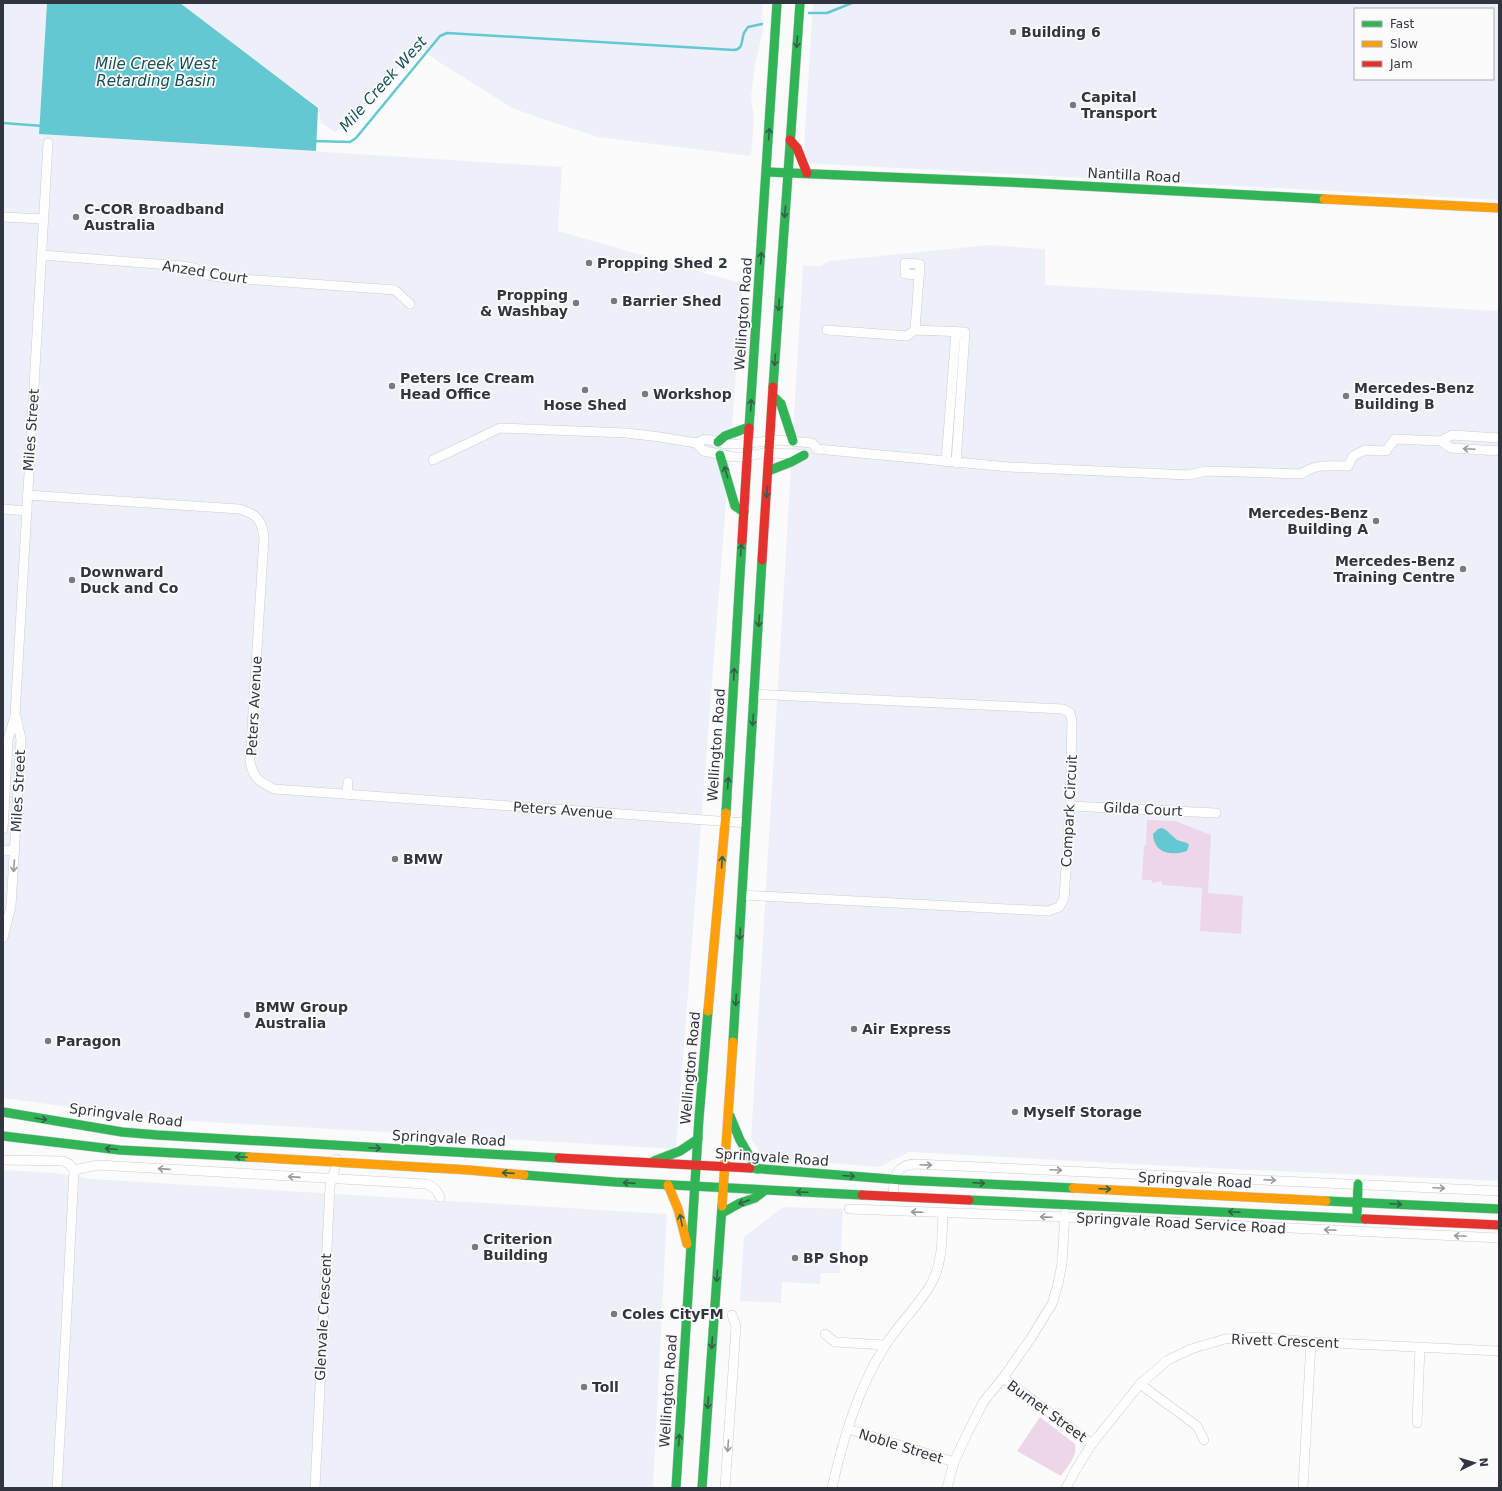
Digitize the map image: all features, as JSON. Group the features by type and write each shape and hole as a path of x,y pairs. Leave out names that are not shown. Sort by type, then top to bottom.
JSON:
{"main road":[{"name":"Wellington Road","path":"676,1488 696,1166 725,822 747,456 777,3"},
{"path":"702,1488 724,1188 769,453 800,3"},
{"path":"787,190 807,179 797,148 790,140"},
{"name":"Nantilla Road","path":"767,172 788,173 807,179 1292,196 1499,208"},
{"path":"773,396 781,404 793,441"},
{"path":"718,442 725,436 749,428"},
{"path":"720,455 734,506 744,512"},
{"path":"768,471 797,460 804,455"},
{"name":"Springvale Road","path":"3,1112 126,1132 336,1146 650,1162 894,1179 1497,1209"},
{"path":"729,1112 740,1140 757,1169"},
{"path":"3,1136 120,1150 476,1171 765,1191 1499,1225"},
{"path":"650,1162 680,1151 698,1139"},
{"path":"1356,1219 1358,1184"},
{"path":"668,1185 678,1209 691,1256"},
{"path":"722,1213 740,1202 755,1198 765,1191"}],"street":[{"name":"Miles Street","path":"3,829 8,740 15,716 48,143"},
{"path":"3,217 44,219"},
{"name":"Anzed Court","path":"42,255 182,266 194,268 206,275 229,278 395,290 410,304"},
{"path":"915,330 920,275"},
{"path":"827,330 906,336 915,330 965,332 956,462"},
{"path":"946,462 956,332"},
{"path":"433,460 500,428 626,433 674,438 696,443 704,451 734,457 759,453 811,455 817,449"},
{"path":"696,443 705,439 734,444 793,441 812,443 817,449 946,462 1009,467 1189,475 1206,471 1301,474 1316,466 1348,466 1353,456 1365,450 1386,451 1395,439 1441,441 1452,435 1499,438"},
{"path":"1441,441 1451,448 1499,451"},
{"name":"Peters Avenue","path":"27,495 239,509 249,512 258,519 263,528 264,538 250,760 251,770 257,779 274,789 746,823"},
{"path":"3,509 27,511"},
{"name":"Compark Circuit","path":"742,895 1048,911 1059,907 1064,899 1070,806 1072,721 1070,713 1063,709 754,694"},
{"name":"Miles Street","path":"3,938 14,851 21,739 15,716"},
{"path":"347,794 348,782"},
{"path":"5,790 18,790"},
{"name":"Gilda Court","path":"1070,806 1216,813"},
{"path":"3,850 14,851"},
{"name":"Glenvale Crescent","path":"315,1488 330,1186 333,1180 336,1163 336,1146"},
{"path":"3,1160 62,1161 69,1164 74,1170 57,1488"},
{"path":"893,1196 894,1179 899,1170 909,1164 1499,1191"},
{"path":"74,1170 98,1165 333,1180 427,1184 433,1187 438,1192 440,1197"},
{"path":"947,1488 954,1462 984,1401 1003,1378 1052,1304 1062,1263 1066,1188"},
{"name":"Springvale Road","path":"1483,1191 1497,1209"},
{"path":"854,1195 864,1210"},
{"name":"Springvale Road Service Road","path":"849,1209 1499,1238"},
{"path":"832,1488 838,1459 853,1410 885,1346 933,1281 941,1247 943,1213"},
{"path":"1285,1228 1286,1215"},
{"path":"725,1488 736,1326 732,1315"},
{"path":"824,1334 835,1342 885,1346"},
{"name":"Rivett Crescent","path":"1066,1488 1074,1471 1092,1444 1140,1384 1168,1360 1191,1349 1225,1339 1259,1338 1499,1351"},
{"path":"1303,1488 1311,1342"},
{"path":"1417,1423 1420,1347"},
{"name":"Burnet Street","path":"1003,1378 1092,1444"},
{"path":"1140,1384 1197,1426 1204,1440"},
{"name":"Noble Street","path":"848,1429 954,1462"}],"shaded area":[{"path":"3,3 47,3 39,134 562,167 558,231 711,275 743,282 676,1149 157,1119 3,1098"},
{"path":"180,3 762,3 763,31 755,64 751,98 754,118 751,156 598,137 540,118 512,108 439,62 417,46 350,124 335,132 321,123 318,107"},
{"path":"813,3 1499,3 1499,200 803,163"},
{"path":"989,245 1045,249 1045,285 1499,311 1499,1181 1189,1167 909,1152 879,1167 764,1158 751,1139 803,265 820,266 830,261"},
{"path":"1147,820 1175,821 1211,835 1208,893 1243,896 1241,934 1200,931 1202,888 1162,885 1162,881 1153,883 1151,880 1142,880"},
{"path":"3,1170 55,1173 91,1179 667,1214 653,1488 3,1488"},
{"path":"783,1207 843,1209 840,1273 821,1273 820,1284 782,1282 781,1303 740,1301 744,1237"},
{"path":"1040,1417 1075,1444 1075,1453 1061,1476 1017,1451"}],"water":[{"name":"Mile Creek West Retarding Basin","path":"47,3 180,3 318,108 316,151 39,134"},
{"path":"1162,828 1177,840 1187,843 1189,845 1187,851 1181,853 1170,853 1160,849 1154,841 1153,834 1158,829"}],"waterway":[{"name":"Mile Creek West","path":"809,13 827,13 852,3"},
{"name":"Mile Creek West","path":"313,141 350,142 356,138 440,36 447,33 734,50 741,46 744,33 748,27 762,24"},
{"name":"Mile Creek West","path":"3,123 43,126"}],"traffic: fast":[{"path":"749,428 777,3"},
{"path":"773,387 800,3"},
{"path":"767,172 1028,183 1324,199"},
{"path":"773,396 781,404 793,441"},
{"path":"718,442 725,436 749,427"},
{"path":"720,455 735,506 744,512"},
{"path":"768,471 804,455"},
{"path":"726,813 742,541"},
{"path":"733,1042 762,560"},
{"path":"676,1488 699,1118 708,1011"},
{"path":"3,1112 122,1132 157,1135 559,1158"},
{"path":"730,1116 740,1140 757,1169"},
{"path":"3,1136 120,1150 249,1157"},
{"path":"654,1161 680,1151 698,1139"},
{"path":"750,1168 902,1180 1073,1188"},
{"path":"524,1175 615,1182 862,1195"},
{"path":"1357,1212 1358,1184"},
{"path":"722,1213 740,1203 755,1198 763,1192"},
{"path":"969,1200 1365,1219"},
{"path":"1326,1201 1499,1209"},
{"path":"702,1488 722,1206"}],"traffic: slow":[{"path":"1324,199 1499,208"},
{"path":"708,1011 726,813"},
{"path":"722,1206 733,1042"},
{"path":"249,1157 469,1170 524,1175"},
{"path":"668,1185 678,1209 687,1244"},
{"path":"1073,1188 1326,1201"}],"traffic: jam":[{"path":"790,140 797,148 807,173"},
{"path":"762,560 773,387"},
{"path":"742,541 749,428"},
{"path":"559,1158 750,1168"},
{"path":"862,1195 969,1200"},
{"path":"1365,1219 1499,1225"}],"place":[{"name":"Building 6","path":"1013,32"},
{"name":"Capital Transport","path":"1073,105"},
{"name":"C-COR Broadband Australia","path":"76,217"},
{"name":"Propping Shed 2","path":"589,263"},
{"name":"Barrier Shed","path":"614,301"},
{"name":"Propping & Washbay","path":"576,303"},
{"name":"Peters Ice Cream Head Office","path":"392,386"},
{"name":"Hose Shed","path":"585,390"},
{"name":"Workshop","path":"645,394"},
{"name":"Mercedes-Benz Building B","path":"1346,396"},
{"name":"Mercedes-Benz Building A","path":"1376,521"},
{"name":"Mercedes-Benz Training Centre","path":"1463,569"},
{"name":"Downward Duck and Co","path":"72,580"},
{"name":"BMW","path":"395,859"},
{"name":"BMW Group Australia","path":"247,1015"},
{"name":"Air Express","path":"854,1029"},
{"name":"Paragon","path":"48,1041"},
{"name":"Myself Storage","path":"1015,1112"},
{"name":"Criterion Building","path":"475,1247"},
{"name":"BP Shop","path":"795,1258"},
{"name":"Coles CityFM","path":"614,1314"},
{"name":"Toll","path":"584,1387"}]}
